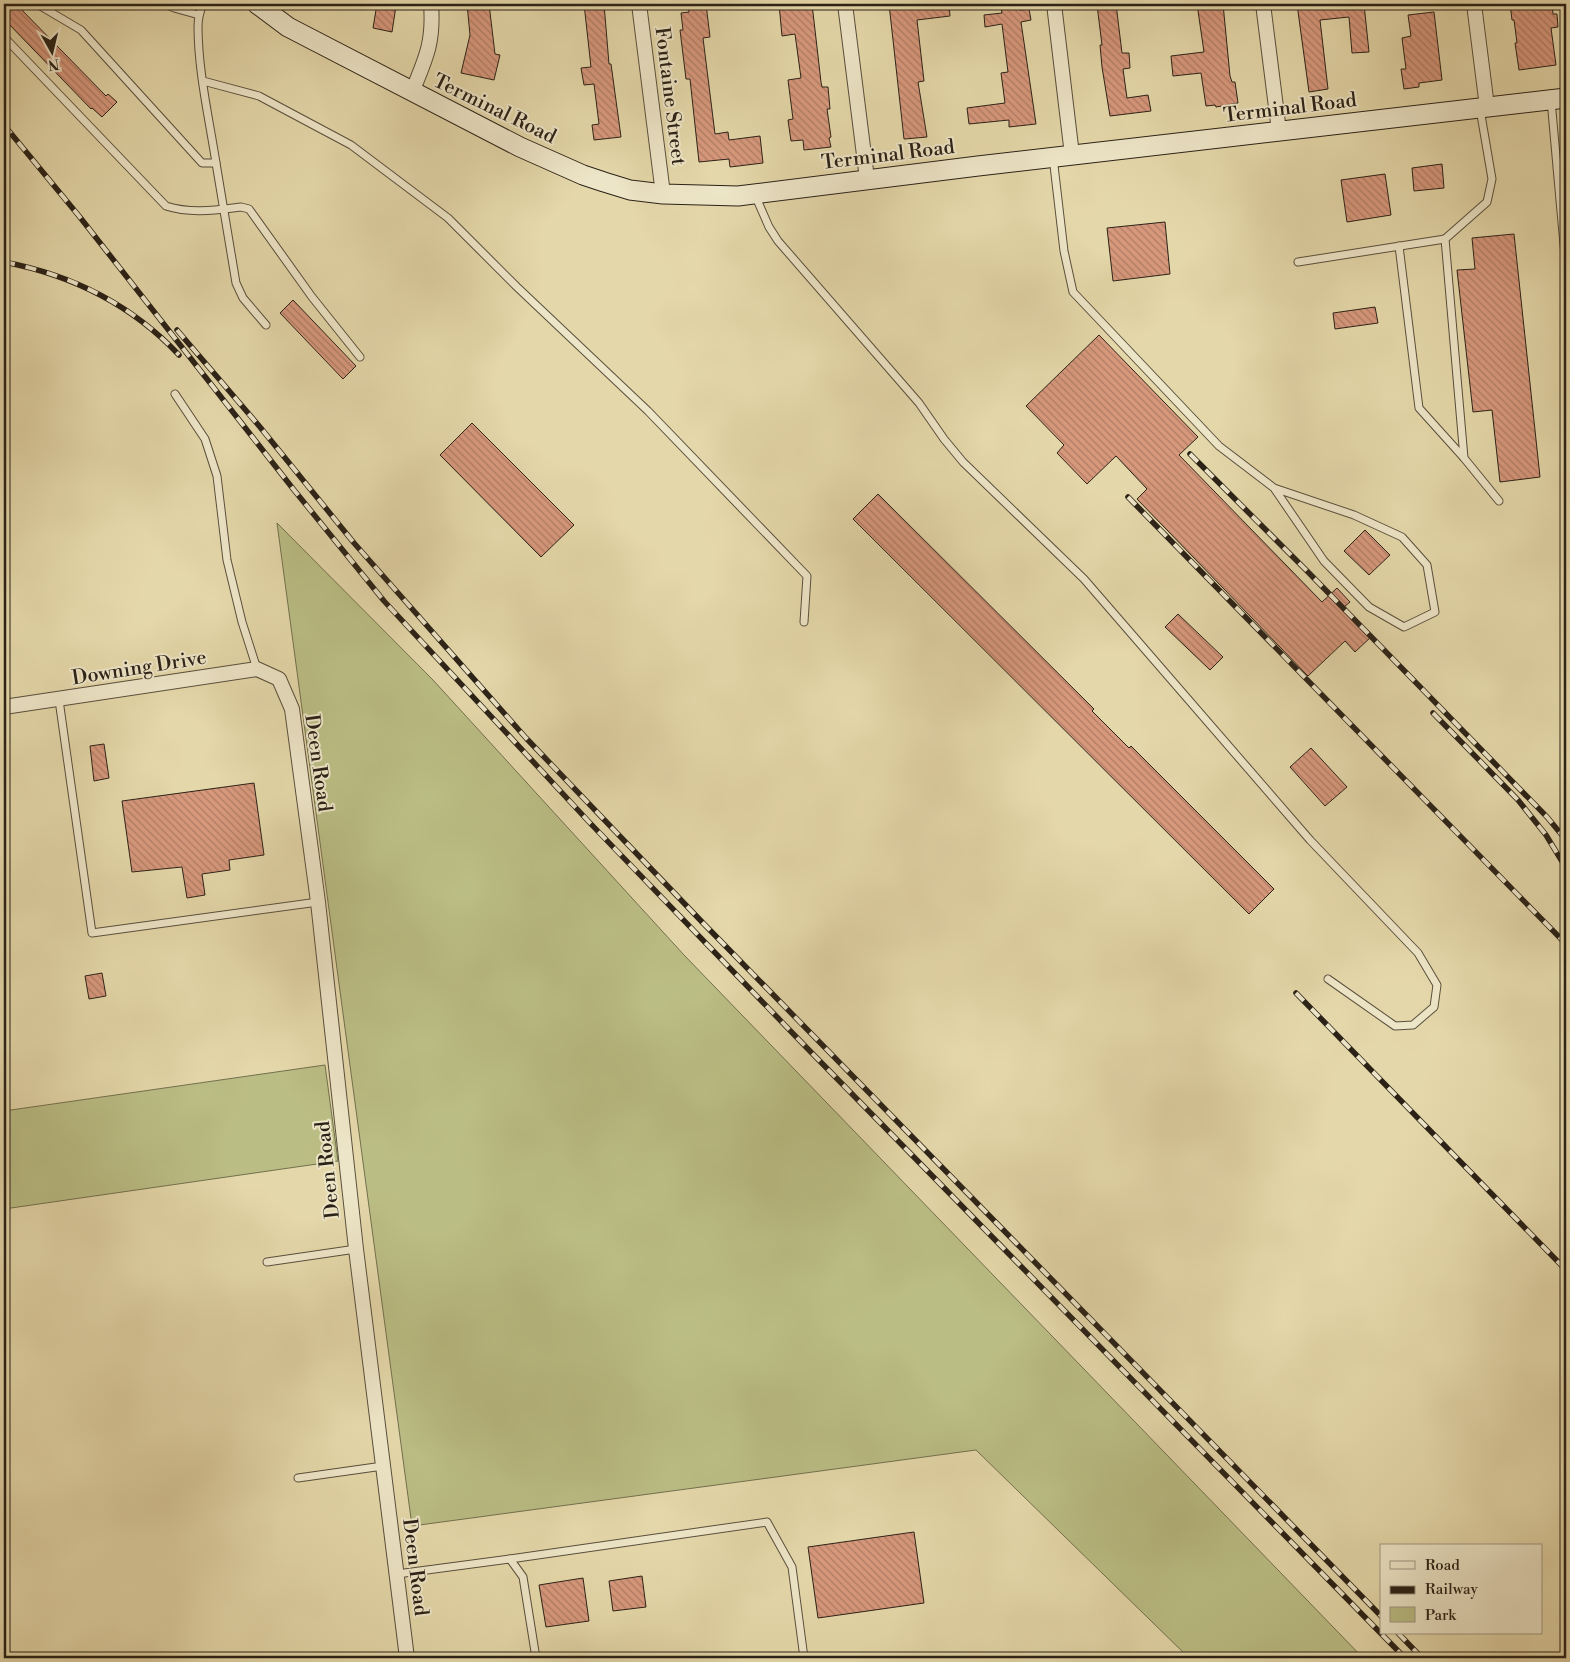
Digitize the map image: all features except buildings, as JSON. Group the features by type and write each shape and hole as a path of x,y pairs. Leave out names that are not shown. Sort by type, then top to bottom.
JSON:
{"main road":[{"name":"Terminal Road","path":"257,4 288,27 520,147 583,175 630,190 663,194 738,196 1052,157 1559,99"}],"street":[{"path":"412,92 429,50 432,24 431,4"},
{"name":"Fontaine Street","path":"639,4 663,194"},
{"path":"845,4 867,179"},
{"path":"1054,4 1072,155"},
{"path":"1263,4 1278,131"},
{"path":"1474,4 1484,108"},
{"name":"Deen Road","path":"257,669 279,679 292,709 318,902 356,1249 408,1658"},
{"name":"Downing Drive","path":"4,707 257,669"}],"lane":[{"path":"37,4 81,30 202,163 216,163"},
{"path":"165,4 199,15"},
{"path":"203,4 198,25 203,81 236,283 244,298 266,325"},
{"path":"4,37 166,206 179,210 193,211 241,207 249,209 312,297 360,357"},
{"path":"203,81 259,96 350,145 448,218 648,411 807,576 804,622"},
{"path":"1559,99 1566,267"},
{"path":"1298,262 1445,239 1487,202 1492,179 1484,108"},
{"path":"1052,157 1064,251 1073,292 1219,446 1274,488 1324,561 1369,607 1404,627 1434,612 1426,564 1402,537 1354,515 1274,488"},
{"path":"755,194 769,227 778,241 919,403 944,439 964,462 1084,579 1310,840 1418,953 1437,985 1434,1007 1413,1026 1395,1026 1328,979"},
{"path":"1445,239 1464,458"},
{"path":"1399,246 1419,408 1464,458 1499,501"},
{"path":"175,394 205,439 217,476 227,560 242,622 257,669"},
{"path":"58,700 92,933 318,902"},
{"path":"268,1262 356,1249"},
{"path":"298,1478 383,1466"},
{"path":"396,1574 767,1522 792,1567 804,1658"},
{"path":"510,1559 523,1577 536,1658"}],"green space":[{"path":"277,523 433,680 684,955 1363,1658 1189,1658 976,1450 412,1526"},
{"path":"325,1065 338,1161 4,1209 4,1111"}],"railway":[{"path":"4,125 79,216 294,490 384,601 590,823 805,1046 1380,1632"},
{"path":"4,262 53,275 99,294 141,321 179,355"},
{"path":"177,330 260,427 354,543 526,738 703,923 1380,1615"},
{"path":"1190,454 1547,817 1566,840"},
{"path":"1128,497 1566,944"},
{"path":"1433,713 1518,800 1546,835 1566,868"},
{"path":"1296,993 1566,1270"},
{"path":"1381,1634 1405,1658"},
{"path":"1399,1634 1422,1658"}]}
